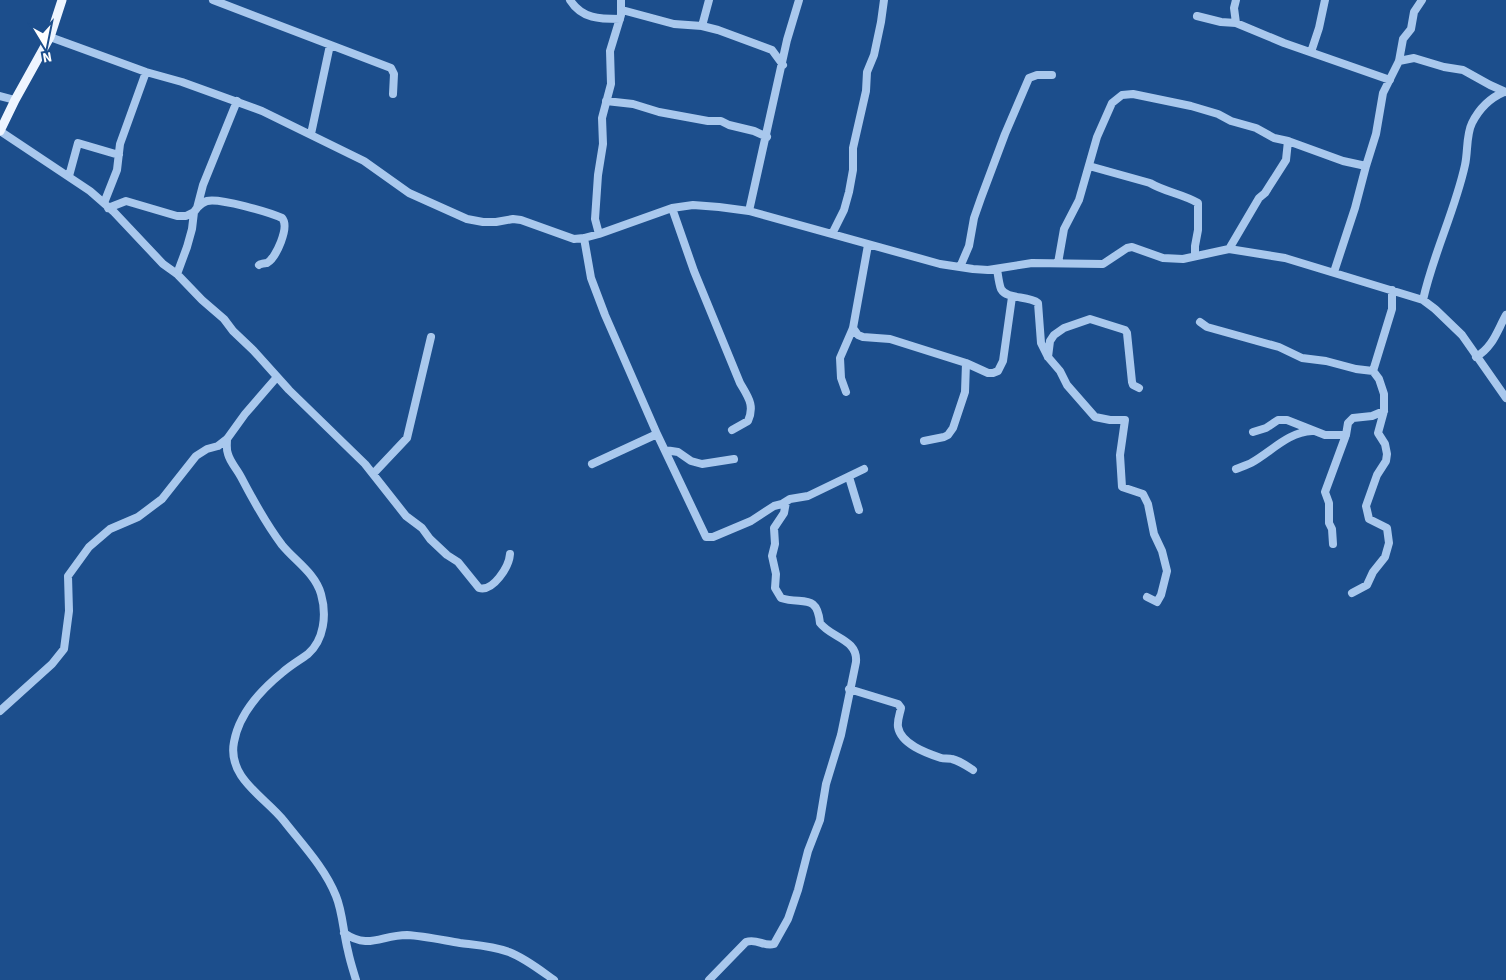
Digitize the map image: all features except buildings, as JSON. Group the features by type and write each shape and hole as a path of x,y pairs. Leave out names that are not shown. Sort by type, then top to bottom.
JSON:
{"main road":[{"path":"0,131 50,37 62,0"}],"street":[{"path":"213,0 391,68 394,74 393,94"},
{"path":"570,0 579,10 596,19 620,19"},
{"path":"599,234 595,219 596,194 602,151 602,118 611,84 610,51 622,10 621,0"},
{"path":"702,26 709,0"},
{"path":"749,211 783,65 787,40 799,0"},
{"path":"832,234 844,210 849,192 853,170 853,148 866,91 868,72 874,55 881,22 884,0"},
{"path":"1236,0 1234,8 1236,23"},
{"path":"1311,52 1325,0"},
{"path":"1334,272 1376,134 1383,93 1399,60 1402,44 1411,29 1414,12 1422,0"},
{"path":"622,10 674,24 702,26 718,30 772,50 783,65"},
{"path":"1197,16 1221,22 1236,23 1253,32 1390,80"},
{"path":"50,37 146,72 237,102 311,134 364,161 409,193 467,219 483,222 521,220 567,238 584,238 672,208 693,205 719,206 749,211 940,264 988,270 1032,263 1103,264 1120,251 1132,247 1163,258 1183,258 1229,249 1285,258 1422,300 1435,309 1462,335 1506,398"},
{"path":"311,134 330,45"},
{"path":"1399,60 1414,58 1444,67 1463,70 1505,92"},
{"path":"106,206 117,170 120,144 146,72"},
{"path":"960,267 969,246 974,218 981,198 1005,134 1021,99 1024,86 1029,78 1037,75 1052,75"},
{"path":"1422,300 1465,164 1471,125 1490,100 1505,92"},
{"path":"1058,262 1064,230 1079,200 1097,137 1112,103 1118,96 1126,94 1154,97 1192,106 1218,114 1231,121 1256,128 1274,138 1288,141 1343,161 1366,166"},
{"path":"0,96 15,100"},
{"path":"606,101 633,104 656,111 708,121 721,121 729,126 754,131 767,137"},
{"path":"177,274 187,247 201,191 237,102"},
{"path":"0,131 69,176 90,191 106,206 164,264 224,319 277,377 373,474 406,516 422,528 430,539 447,555 458,562 479,588 485,589 494,583 508,563 510,554"},
{"path":"1229,249 1259,198 1286,160 1288,141"},
{"path":"69,176 78,143 119,155"},
{"path":"1089,166 1150,182 1198,203 1198,230 1195,256"},
{"path":"201,191 212,201"},
{"path":"106,206 126,201 177,216 186,216 205,202 212,201 248,207 278,216 285,221 284,235 271,259 259,265"},
{"path":"672,208 694,272 736,374 749,398 752,410 748,421 732,430"},
{"path":"584,238 591,278 657,434 706,537 713,537 744,524 774,506 790,499 808,496 864,470"},
{"path":"846,392 840,378 840,358 853,328 868,245"},
{"path":"997,269 1002,290 1012,297 1026,297 1038,303 1041,343 1067,385 1095,417 1125,420 1120,455 1122,487 1143,494 1148,504 1154,534 1162,551 1167,571 1161,595 1157,602 1147,597"},
{"path":"1352,594 1370,582 1373,572 1385,557 1388,543 1387,528 1369,519 1366,506 1377,475 1386,461 1387,449 1378,433 1384,411 1382,385 1373,371 1392,309 1392,290"},
{"path":"853,328 863,338 890,339 966,363 988,373 998,371 1001,366 1012,297"},
{"path":"1476,357 1485,352 1494,341 1506,315"},
{"path":"1048,357 1050,341 1054,335 1072,325 1090,319 1121,329 1127,333 1132,382 1133,385 1139,388"},
{"path":"1200,322 1207,327 1279,347 1302,358 1373,371"},
{"path":"373,474 407,438 431,337"},
{"path":"924,441 944,437 953,428 965,392 966,363"},
{"path":"0,711 52,664 64,649 69,611 68,576 89,547 110,529 138,517 162,500 196,456 227,439 245,414 277,377"},
{"path":"1333,544 1332,529 1329,523 1329,503 1325,492 1346,435 1348,423 1355,418 1372,416 1384,411"},
{"path":"1254,432 1282,419 1328,435 1346,435"},
{"path":"1236,469 1252,462 1281,441 1312,430"},
{"path":"592,464 657,434"},
{"path":"227,439 228,456"},
{"path":"214,446 228,456 252,498 282,544 316,581 322,595 324,623 322,633 309,653 270,683 250,707 240,725 234,742 233,756 243,780 282,819 326,877 341,911 344,934 356,980"},
{"path":"665,450 678,452 691,461 702,464 734,459"},
{"path":"849,477 859,510"},
{"path":"709,980 746,942 755,940 766,945 774,944 788,919 808,851 820,820 826,784 841,735 856,662 857,655 853,648 822,626 819,610 813,604 781,598 776,592 776,574 772,556 775,544 774,528 784,513 786,502"},
{"path":"849,690 900,706 898,728 901,736 924,751 941,758 952,759 973,770"},
{"path":"344,934 364,942 397,935 494,948 513,954 542,970 554,980"}]}
